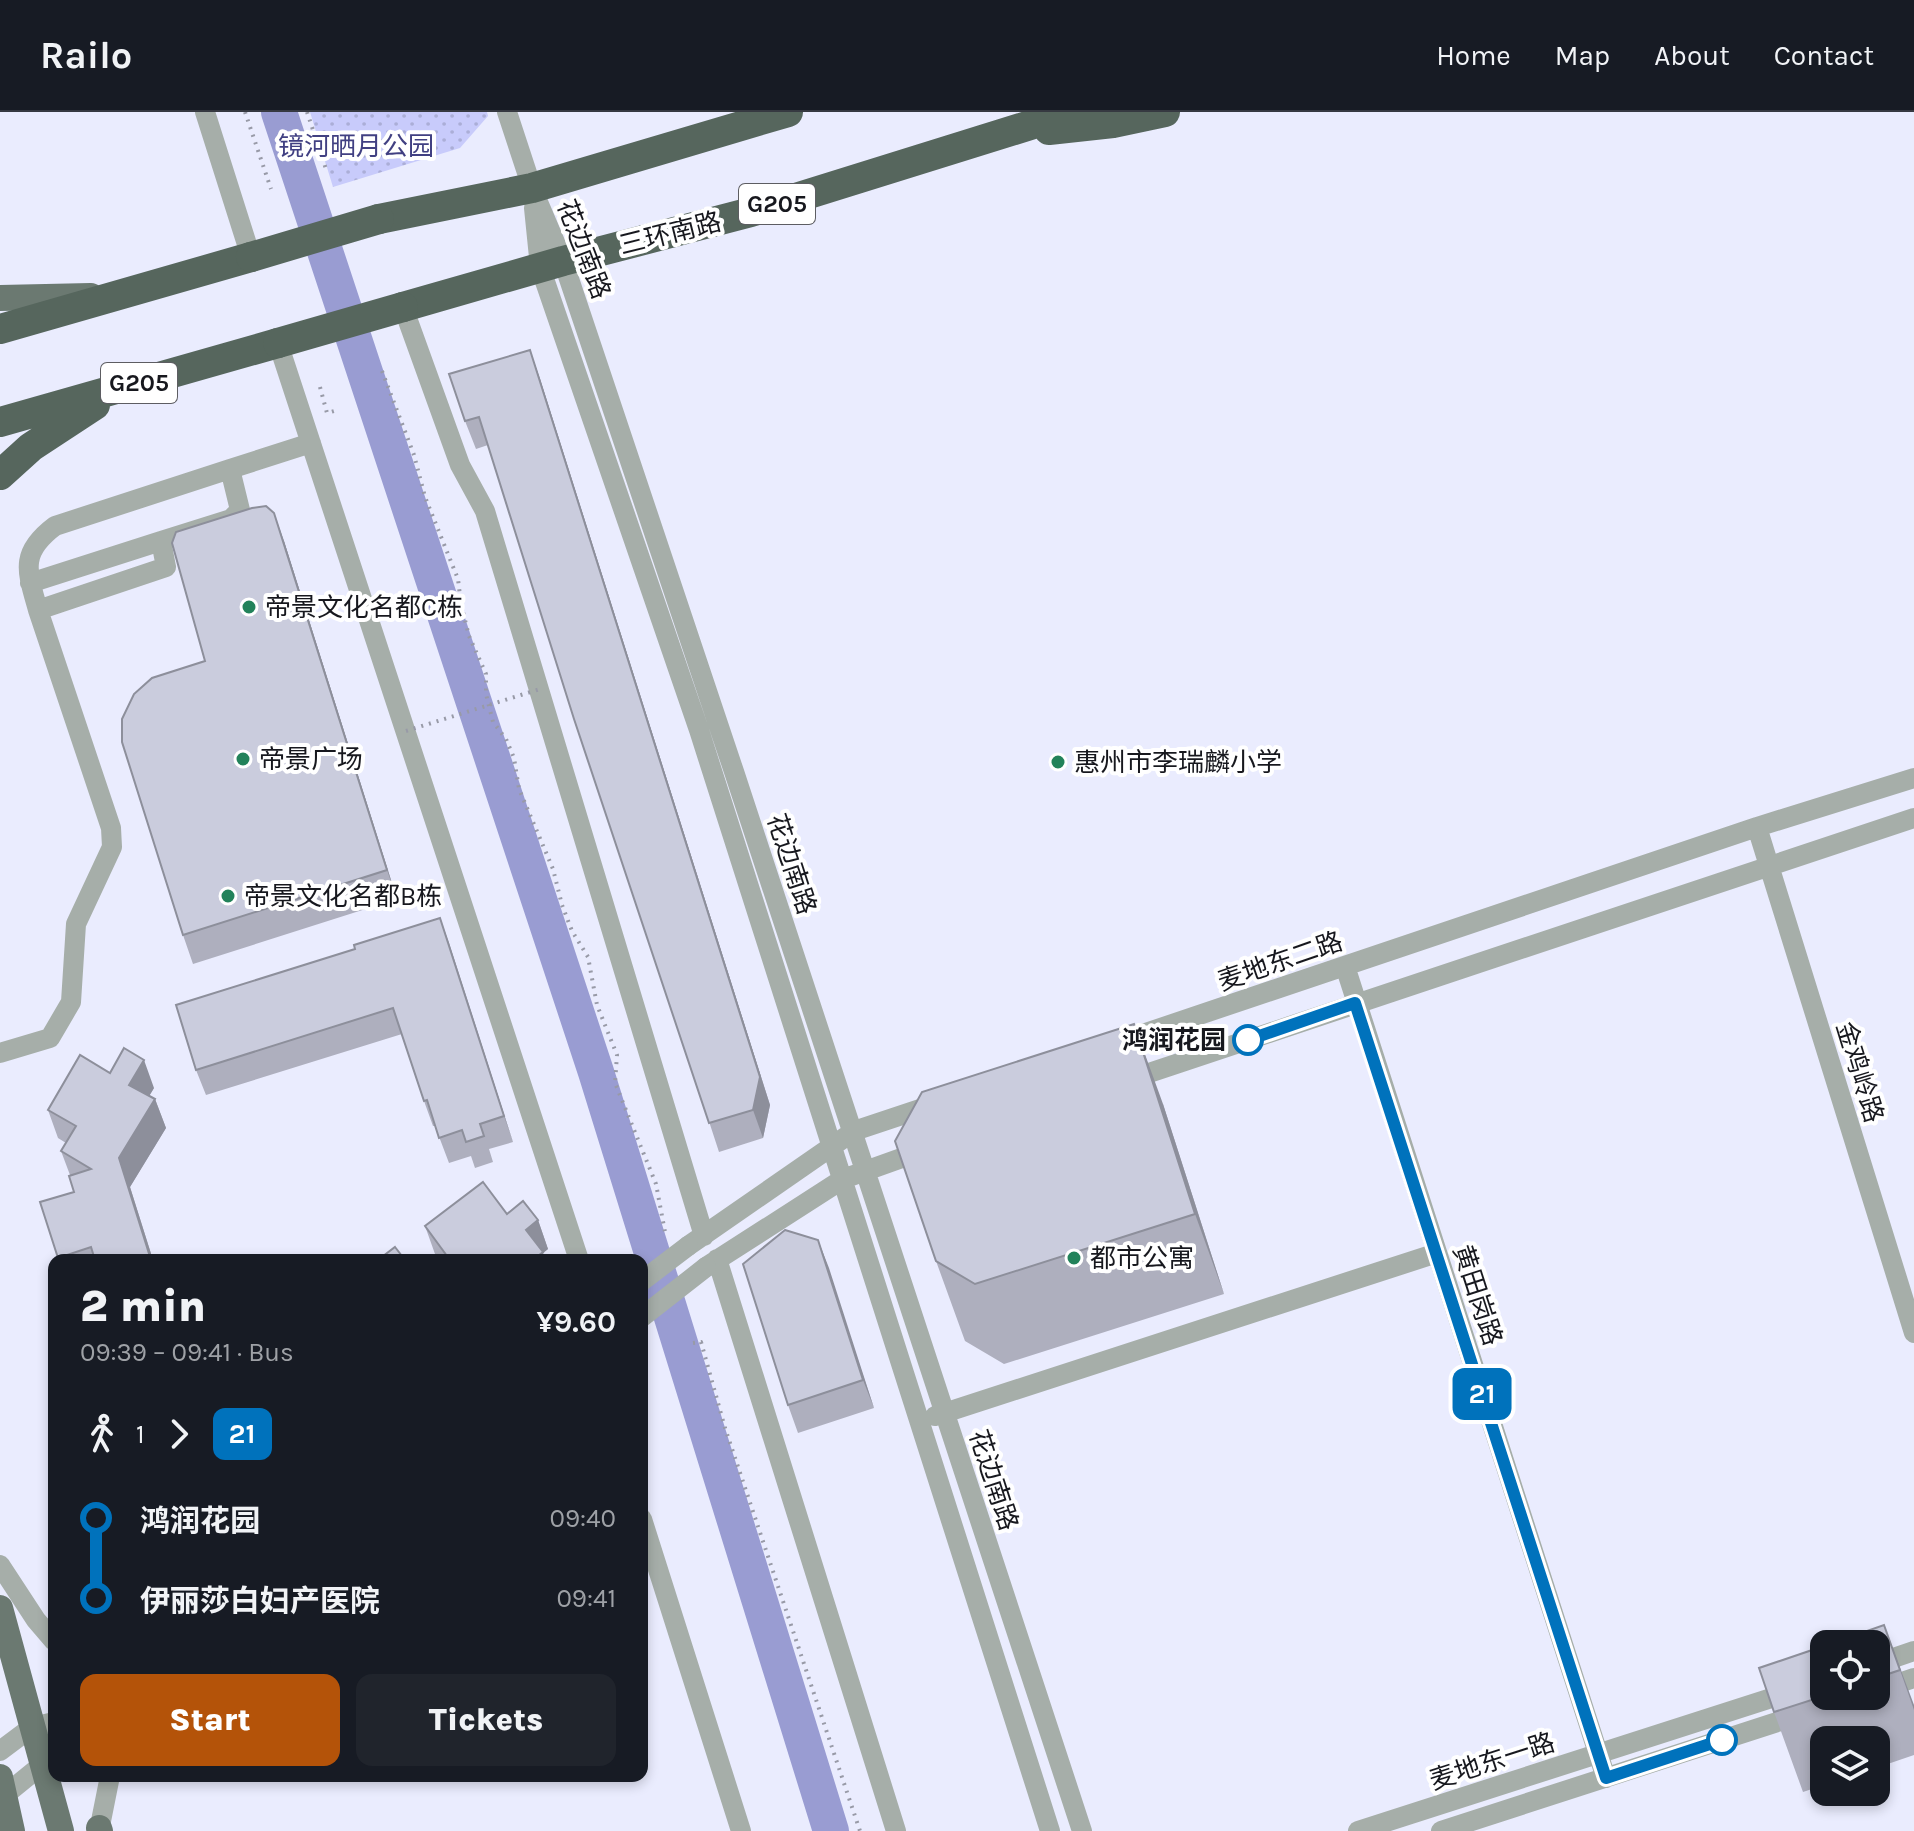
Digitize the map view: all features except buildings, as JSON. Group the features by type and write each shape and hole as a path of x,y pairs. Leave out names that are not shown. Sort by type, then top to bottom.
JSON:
{"highway":[{"path":"0,329 379,219 532,188 788,112"},
{"name":"三环南路","path":"403,307 551,264 751,212 1072,112"},
{"path":"987,137 1113,123 1165,112"},
{"name":"G205","path":"0,422 403,307"},
{"path":"0,475 31,447 122,387"}],"main road":[{"path":"0,298 115,296"},
{"path":"0,1608 43,1724 48,1760"},
{"path":"52,1782 61,1831"},
{"path":"2,1790 12,1831"}],"street":[{"path":"205,112 251,257"},
{"name":"花边南路","path":"507,112 532,188 551,264 1050,1831"},
{"name":"花边南路","path":"551,264 854,1131 1082,1831"},
{"path":"403,307 460,465 485,511 540,689 696,1241"},
{"path":"278,343 577,1254"},
{"path":"0,1053 50,1038 71,1002 76,924 112,847 111,828 30,583 29,566 37,540 55,526 311,443"},
{"path":"30,583 231,519 240,510 230,469"},
{"path":"38,610 166,567 161,541"},
{"name":"麦地东二路","path":"1092,1051 1757,827 1914,778"},
{"path":"1116,1085 1914,818"},
{"name":"金鸡岭路","path":"1757,827 1905,1273 1914,1333"},
{"name":"黄田岗路","path":"1345,966 1606,1778"},
{"path":"648,1277 854,1131 958,1096"},
{"path":"648,1312 712,1263 843,1179 939,1144"},
{"path":"920,1421 1437,1253"},
{"path":"712,1263 896,1831"},
{"path":"648,1538 741,1831"},
{"path":"0,1565 48,1634"},
{"path":"1890,1659 1914,1651"},
{"path":"1890,1686 1914,1678"},
{"name":"麦地东一路","path":"1358,1831 1810,1686"},
{"name":"麦地东一路","path":"1441,1831 1814,1710"},
{"path":"0,1751 43,1724"},
{"path":"2,1790 48,1760"},
{"path":"100,1830 109,1782"}],"path":[{"path":"245,112 271,189"},
{"path":"307,112 326,169"},
{"path":"382,371 414,455 425,497 458,579 469,636 486,674 486,694 493,722 506,739 514,758 519,789 553,869 562,905 572,931 588,957 597,1005 617,1055 615,1083 656,1184 665,1232"},
{"path":"320,387 327,413 334,411"},
{"path":"406,731 540,689"},
{"path":"693,1343 701,1342 720,1413 860,1831"}],"green space":[{"name":"镜河晒月公园","path":"310,112 487,112 488,116 460,148 333,187"}],"waterway":[{"path":"279,112 596,1072 831,1831"}],"bus line":[{"name":"21","path":"1248,1040 1355,1003 1606,1778 1722,1740"}],"place":[{"name":"帝景文化名都C栋","path":"249,607"},
{"name":"帝景广场","path":"243,759"},
{"name":"惠州市李瑞麟小学","path":"1058,762"},
{"name":"帝景文化名都B栋","path":"228,896"},
{"name":"鸿润花园","path":"1248,1040"},
{"name":"都市公寓","path":"1074,1258"}]}
